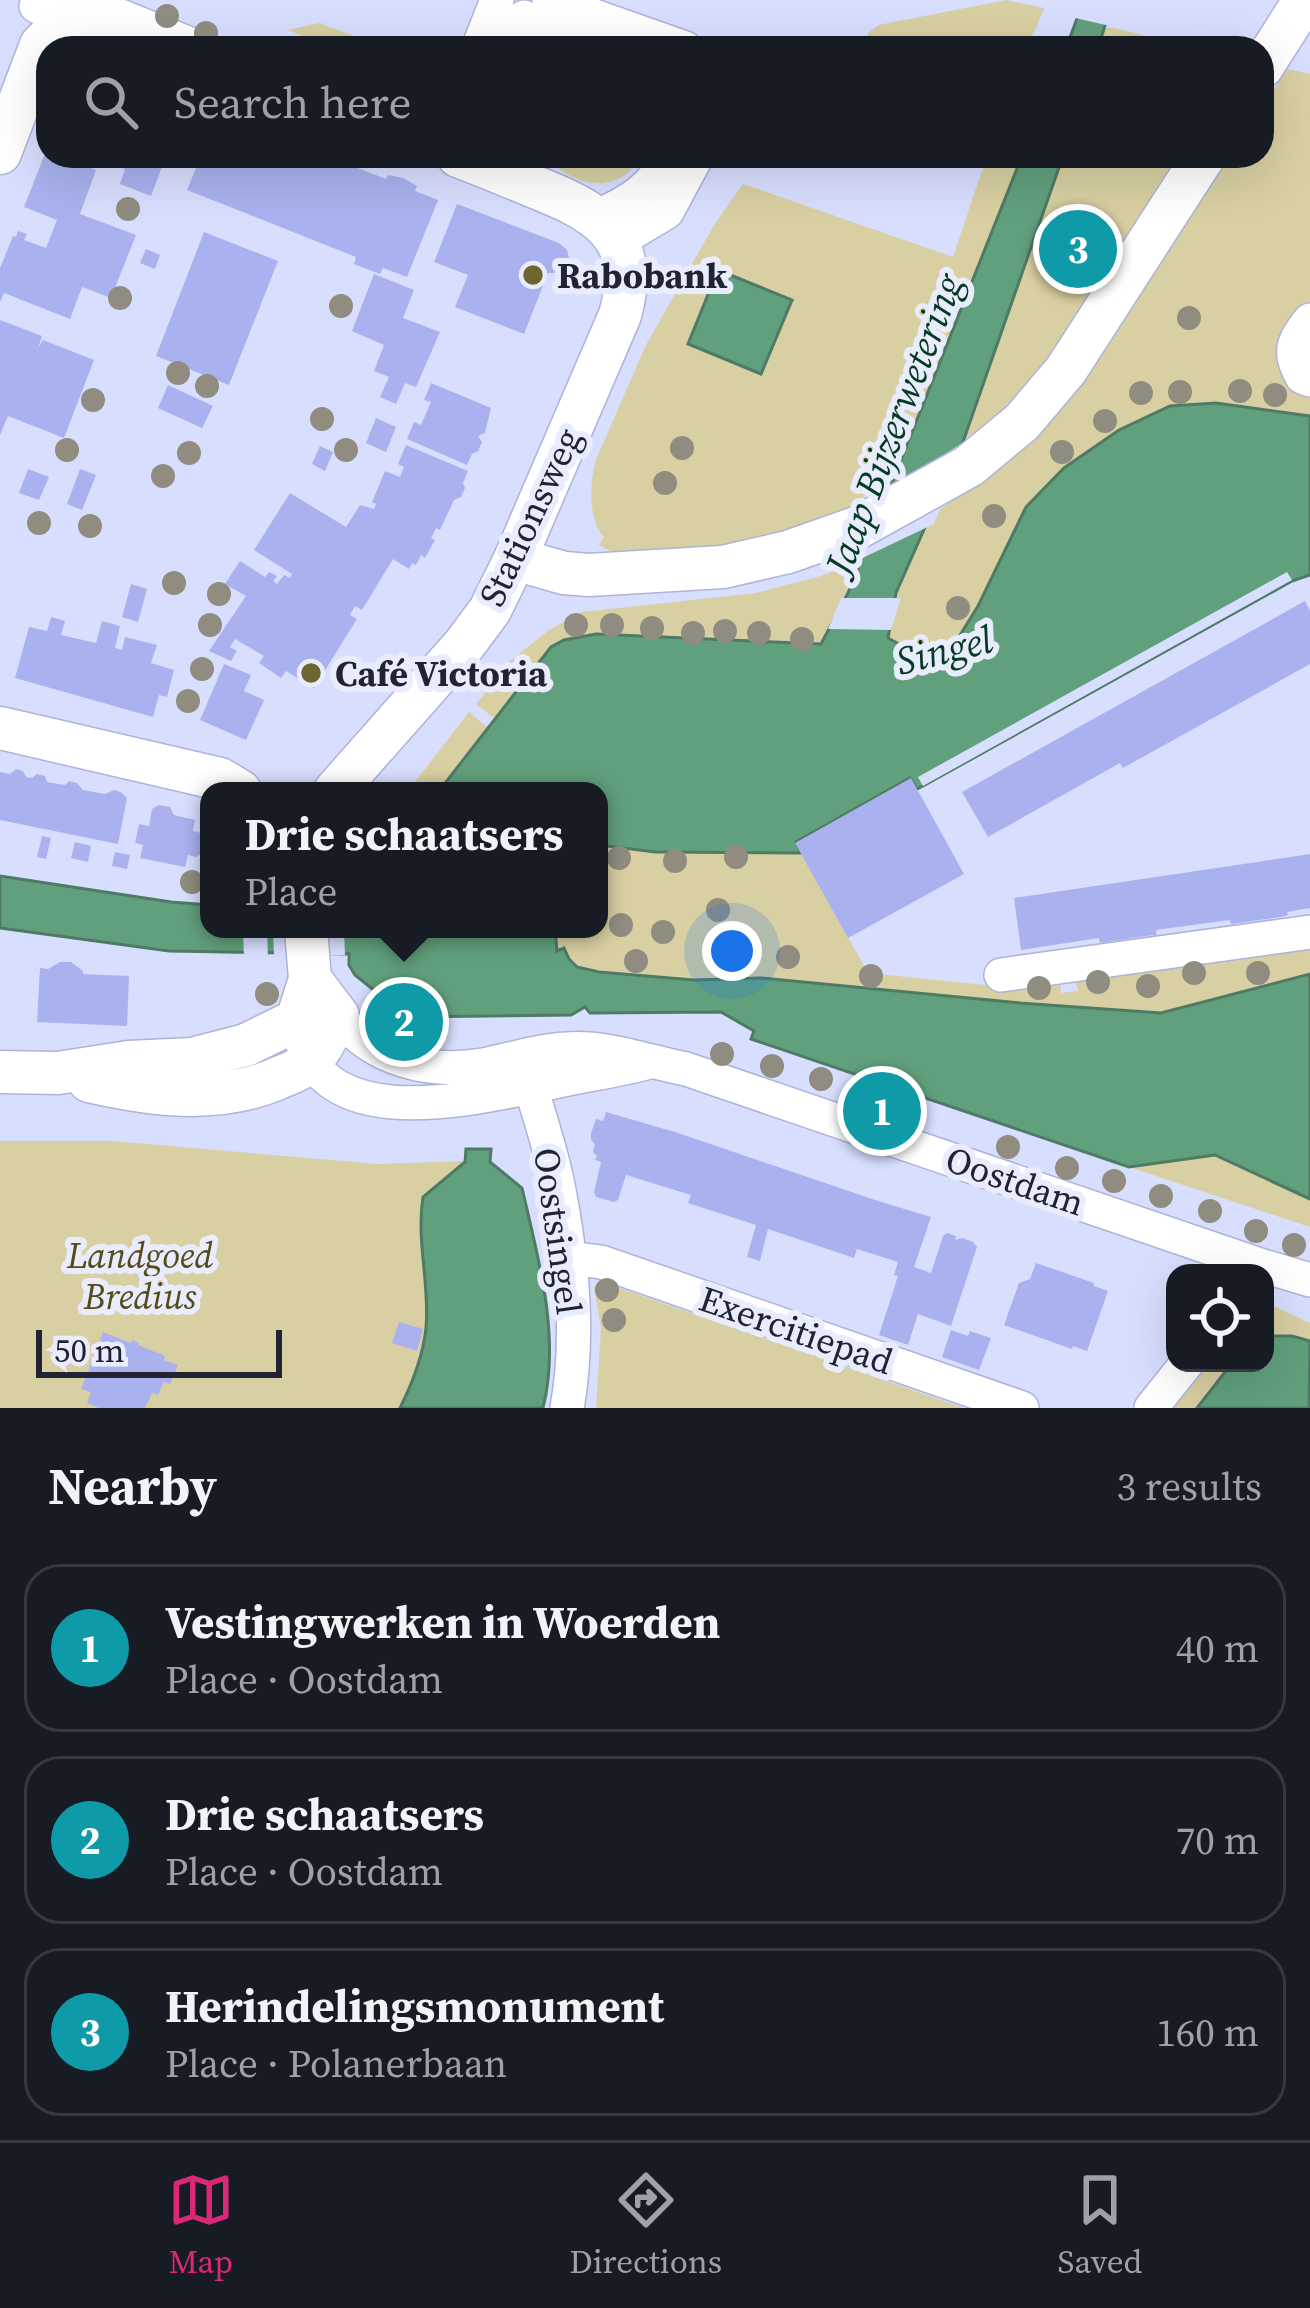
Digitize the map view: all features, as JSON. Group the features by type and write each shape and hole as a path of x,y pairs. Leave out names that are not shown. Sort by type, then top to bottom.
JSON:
{"main road":[{"path":"48,36 68,11 106,15 158,36"},
{"path":"1274,49 1298,12"},
{"path":"0,153 36,58"},
{"path":"504,168 564,198 614,243"},
{"path":"515,559 590,575 723,567 788,553 859,527 969,466 1022,422 1066,370 1196,168"},
{"name":"Stationsweg","path":"343,782 490,610 620,316 626,293 614,243"},
{"path":"0,728 225,782"},
{"path":"58,1073 124,1089 207,1094 261,1085 310,1062 318,1018 308,954"},
{"path":"0,1072 58,1073 129,1062 192,1060 318,1018"}],"street":[{"path":"483,36 497,0"},
{"path":"517,36 524,17 566,35"},
{"path":"614,243 640,194 662,168"},
{"path":"614,243 667,212 691,168"},
{"path":"1310,320 1295,339 1293,359 1302,377 1310,380"},
{"path":"1001,975 1310,932"},
{"name":"Oostdam","path":"318,1018 346,1026 371,1045 417,1065 582,1076 650,1062 686,1070 1243,1264"},
{"name":"Oostdam","path":"310,1062 328,1081 355,1094 397,1104 469,1099 526,1072"},
{"name":"Oostsingel","path":"526,1072 557,1183 568,1258 573,1352 567,1408"},
{"name":"Exercitiepad","path":"568,1258 601,1262 1022,1408"},
{"name":"Oostdam","path":"1274,1273 1310,1280"},
{"path":"1151,1408 1179,1372"}],"green space":[{"path":"1006,0 1044,8 1031,36 867,36 879,25"},
{"path":"319,23 354,36 303,36 288,30"},
{"path":"1103,28 1115,28 1147,36 1101,36"},
{"path":"1288,69 1310,74 1310,416 1216,403 1170,406 1119,430 1064,468 952,648 928,655 888,638 896,593 931,516 984,477 1070,396 1222,168 1274,168 1274,89"},
{"path":"632,168 622,177 598,183 560,169"},
{"path":"983,168 1017,168 892,483 851,503 850,512 765,542 622,557 599,545 604,537 593,512 591,491 595,462 646,345 714,225 743,184 953,257"},
{"path":"1059,168 1172,168 1035,381 991,423 964,439"},
{"path":"861,562 821,645 582,635 551,647 495,719 476,704 511,660 582,612 756,593"},
{"path":"469,712 488,728 446,782 415,782"},
{"path":"608,846 655,852 801,853 868,973 995,986 1060,977 1061,993 1078,991 1073,975 1310,941 1310,974 1161,1013 761,978 640,976 577,967 557,952 556,938 608,938"},
{"name":"Landgoed Bredius","path":"0,1141 113,1141 376,1164 465,1161 423,1197 426,1328 417,1369 400,1408 0,1408"},
{"path":"1215,1155 1310,1199 1310,1227 1129,1167"},
{"path":"602,1282 964,1408 596,1408 601,1328 594,1287"},
{"path":"1274,1306 1310,1323 1310,1341 1274,1336"},
{"path":"1203,1372 1225,1372 1197,1408 1173,1408"}],"shaded area":[{"path":"1084,0 1113,0 1102,36 1070,36"},
{"path":"1017,168 1059,168 964,439 896,593 888,638 921,656 945,654 952,648 1026,507 1064,468 1119,430 1170,406 1216,403 1310,416 1310,575 923,786 917,789 910,778 796,842 801,853 655,852 608,846 608,782 446,782 551,647 564,640 596,634 821,644 848,593"},
{"path":"718,270 792,300 761,374 688,344"},
{"path":"0,876 200,904 200,938 556,938 557,951 564,948 577,967 694,980 761,978 1161,1013 1310,974 1310,1199 1215,1155 1129,1167 751,1039 754,1031 721,1012 590,1013 585,1007 571,1015 407,1017 355,975 349,954 169,951 0,928"},
{"path":"466,1149 491,1149 490,1162 522,1188 548,1325 550,1353 543,1408 400,1408 417,1369 426,1328 423,1197 465,1162"},
{"path":"1274,1336 1310,1341 1309,1408 1197,1408 1225,1372 1274,1372"}],"pier":[{"path":"1078,0 1119,0 1110,26 1071,17"},
{"path":"971,437 934,524 854,562 882,491"},
{"path":"1287,572 1292,580 923,786 918,777"},
{"path":"841,598 901,598 891,630 828,629"},
{"path":"243,938 267,938 268,958 244,958"},
{"path":"273,938 344,938 345,955 274,957"}],"building":[{"path":"39,168 96,170 80,214 136,235 111,298 82,287 70,319 4,293 0,302 0,268 13,236 18,231 27,234 24,240 46,248 57,220 24,207"},
{"path":"162,168 151,196 120,184 125,169"},
{"path":"196,168 358,168 386,179 388,175 403,178 417,186 415,191 438,200 407,277 354,264 356,257 187,190"},
{"path":"457,204 567,250 567,267 548,273 524,334 455,307 468,275 434,262"},
{"path":"204,232 278,261 229,385 156,356"},
{"path":"146,249 160,255 155,269 140,263"},
{"path":"374,274 414,290 403,318 440,332 416,387 405,383 396,404 380,397 389,377 374,371 384,345 352,331"},
{"path":"0,320 42,336 38,348 43,340 94,360 64,438 8,416 0,435"},
{"path":"431,383 491,408 485,433 478,436 482,442 467,465 407,439 414,422 421,425 431,402 424,400"},
{"path":"168,385 213,406 202,428 158,408"},
{"path":"376,418 396,427 386,452 366,443"},
{"path":"406,445 468,471 465,488 440,530 436,528 425,558 421,555 409,569 393,559 362,610 355,606 350,615 357,619 314,688 286,671 281,678 259,663 264,656 235,639 230,647 237,651 231,661 209,651 246,596 225,584 240,561 265,577 269,572 277,576 273,581 277,584 284,575 290,578 292,574 254,550 290,493 346,527 360,505 374,509 372,502 385,471 400,477 404,467 398,464"},
{"path":"320,446 333,452 325,471 312,464"},
{"path":"28,469 49,477 39,500 19,493"},
{"path":"80,469 96,475 82,510 67,504"},
{"path":"131,584 147,589 138,622 122,617"},
{"path":"1305,601 1310,611 1310,664 988,837 962,792"},
{"path":"51,617 65,621 61,635 96,643 102,621 120,626 115,648 122,650 125,637 157,645 151,663 174,670 167,697 159,695 153,717 15,678 29,627 47,631"},
{"path":"224,664 251,675 244,691 264,700 246,740 200,720"},
{"path":"16,769 26,777 45,776 47,782 77,783 83,790 121,792 127,798 118,844 0,820 0,772 10,774"},
{"path":"911,778 964,874 848,938 795,843"},
{"path":"170,807 174,815 195,820 200,855 188,855 185,867 140,858 143,845 135,843 139,824 149,826 152,809"},
{"path":"42,836 51,838 46,859 37,857"},
{"path":"75,842 91,846 88,862 71,858"},
{"path":"115,852 130,855 127,869 112,866"},
{"path":"1310,854 1310,908 1281,917 1156,930 1157,939 1153,935 1100,943 1099,938 1021,950 1014,898"},
{"path":"71,962 83,974 129,976 127,1026 37,1022 40,968"},
{"path":"606,1112 931,1217 914,1267 931,1273 947,1233 956,1236 955,1240 973,1242 977,1247 951,1326 918,1314 908,1345 879,1335 898,1262 857,1249 854,1258 768,1229 760,1261 747,1257 756,1225 688,1203 691,1195 626,1175 618,1200 596,1197 601,1162 595,1160 591,1133 596,1119 603,1121"},
{"path":"1036,1263 1108,1291 1087,1351 1004,1325 1019,1283 1030,1279"},
{"path":"399,1322 423,1329 417,1351 392,1343"},
{"path":"951,1330 991,1338 979,1370 942,1357"},
{"path":"103,1332 139,1343 178,1365 170,1384 164,1382 158,1395 152,1393 145,1408 99,1408 87,1403 91,1392 81,1389"}],"place":[{"name":"Herindelingsmonument","path":"1078,249"},
{"name":"Rabobank","path":"533,275"},
{"name":"Café Victoria","path":"311,673"},
{"name":"Drie schaatsers","path":"404,1022"},
{"name":"Vestingwerken in Woerden","path":"882,1111"}],"water label":[{"name":"Jaap Bijzerwetering","path":"894,424"},
{"name":"Singel","path":"944,650"}]}
